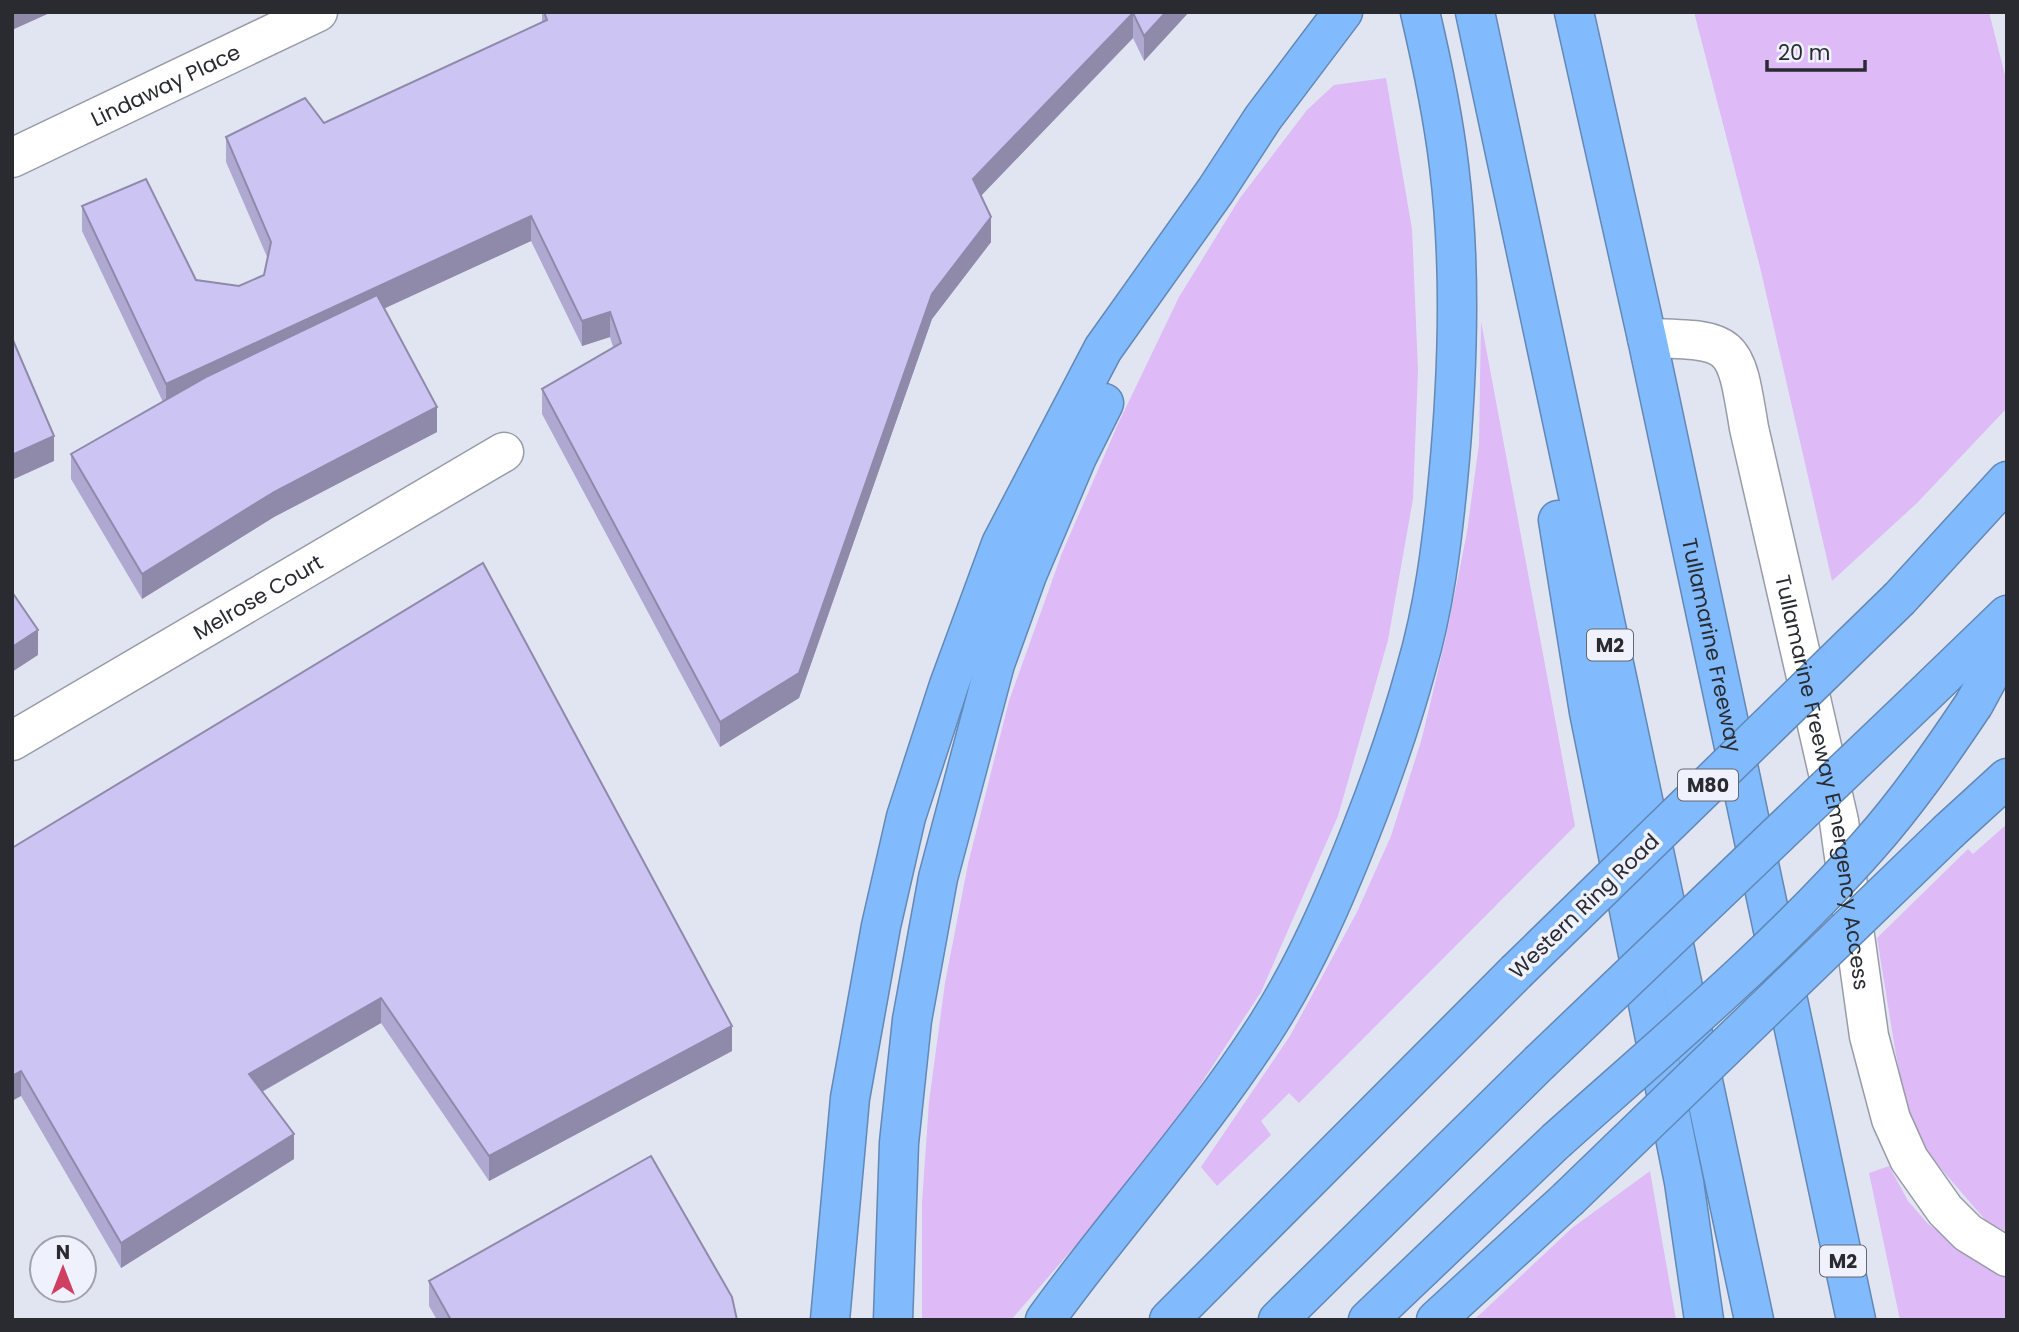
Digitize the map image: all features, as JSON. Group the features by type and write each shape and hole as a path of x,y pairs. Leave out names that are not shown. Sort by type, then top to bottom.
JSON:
{"highway":[{"path":"830,1320 850,1098 881,926 906,817 949,685 1000,544 1103,349 1216,190 1263,118 1343,12"},
{"path":"1045,1320 1086,1262 1215,1098 1268,1023 1320,926 1345,871 1374,797 1417,667 1443,529 1455,385 1457,318 1454,214 1449,165 1420,12"},
{"name":"M2","path":"1475,12 1754,1320"},
{"name":"Tullamarine Freeway","path":"1574,12 1647,338 1856,1320"},
{"path":"1484,58 1589,712 1684,1182 1704,1320"},
{"path":"893,1320 899,1143 912,1020 938,878 995,664 1027,575 1077,457 1134,342 1216,190"},
{"path":"1900,598 2007,481"},
{"name":"Western Ring Road","path":"1169,1320 1516,972 1900,598 2007,498"},
{"path":"1278,1320 1539,1063 2007,615"},
{"path":"1368,1320 1556,1141 1763,953 1869,845 1943,751 1974,705 2007,643"},
{"path":"1436,1320 1567,1200 2007,778"},
{"path":"1450,1320 1567,1200"}],"street":[{"name":"Lindaway Place","path":"12,158 318,12"},
{"name":"Tullamarine Freeway Emergency Access","path":"1647,338 1712,343 1726,349 1737,365 1839,821 1868,1036 1891,1119 1909,1159 1945,1210 1968,1233 2007,1257"},
{"name":"Melrose Court","path":"12,741 504,452"}],"shaded area":[{"path":"1694,12 1989,12 2007,83 2007,408 1917,503 1832,581 1760,267"},
{"path":"1386,78 1412,229 1418,370 1413,499 1388,640 1338,816 1261,992 1155,1154 1011,1320 922,1320 922,1203 929,1102 945,983 968,864 1009,701 1062,553 1118,424 1179,297 1240,198 1307,110 1334,85"},
{"path":"1481,321 1575,826 1299,1103 1289,1093 1261,1121 1271,1135 1217,1186 1201,1167 1290,1036 1357,912 1391,836 1422,738 1467,532 1479,444"},
{"path":"2007,824 2007,1232 1987,1222 1919,1143 1906,1103 1896,1055 1877,938 1968,849 1973,854"},
{"path":"1889,1166 1908,1201 1928,1224 2007,1278 2007,1320 1900,1320 1869,1173"},
{"path":"1650,1171 1676,1320 1474,1320 1572,1228"}],"building":[{"path":"544,12 1166,12 1144,36 1133,13 973,179 991,217 932,294 799,673 720,722 542,389 621,343 610,312 582,321 531,216 166,384 82,206 146,179 196,280 239,286 264,275 271,242 226,137 305,98 324,123 547,20"},
{"path":"377,295 437,407 274,492 142,574 71,454 208,376"},
{"path":"12,338 54,436 12,455"},
{"path":"483,563 732,1026 489,1156 381,998 249,1074 294,1134 121,1243 21,1071 12,1076 12,848"},
{"path":"12,592 38,630 12,647"},
{"path":"651,1156 732,1297 737,1320 451,1320 429,1281"}]}
